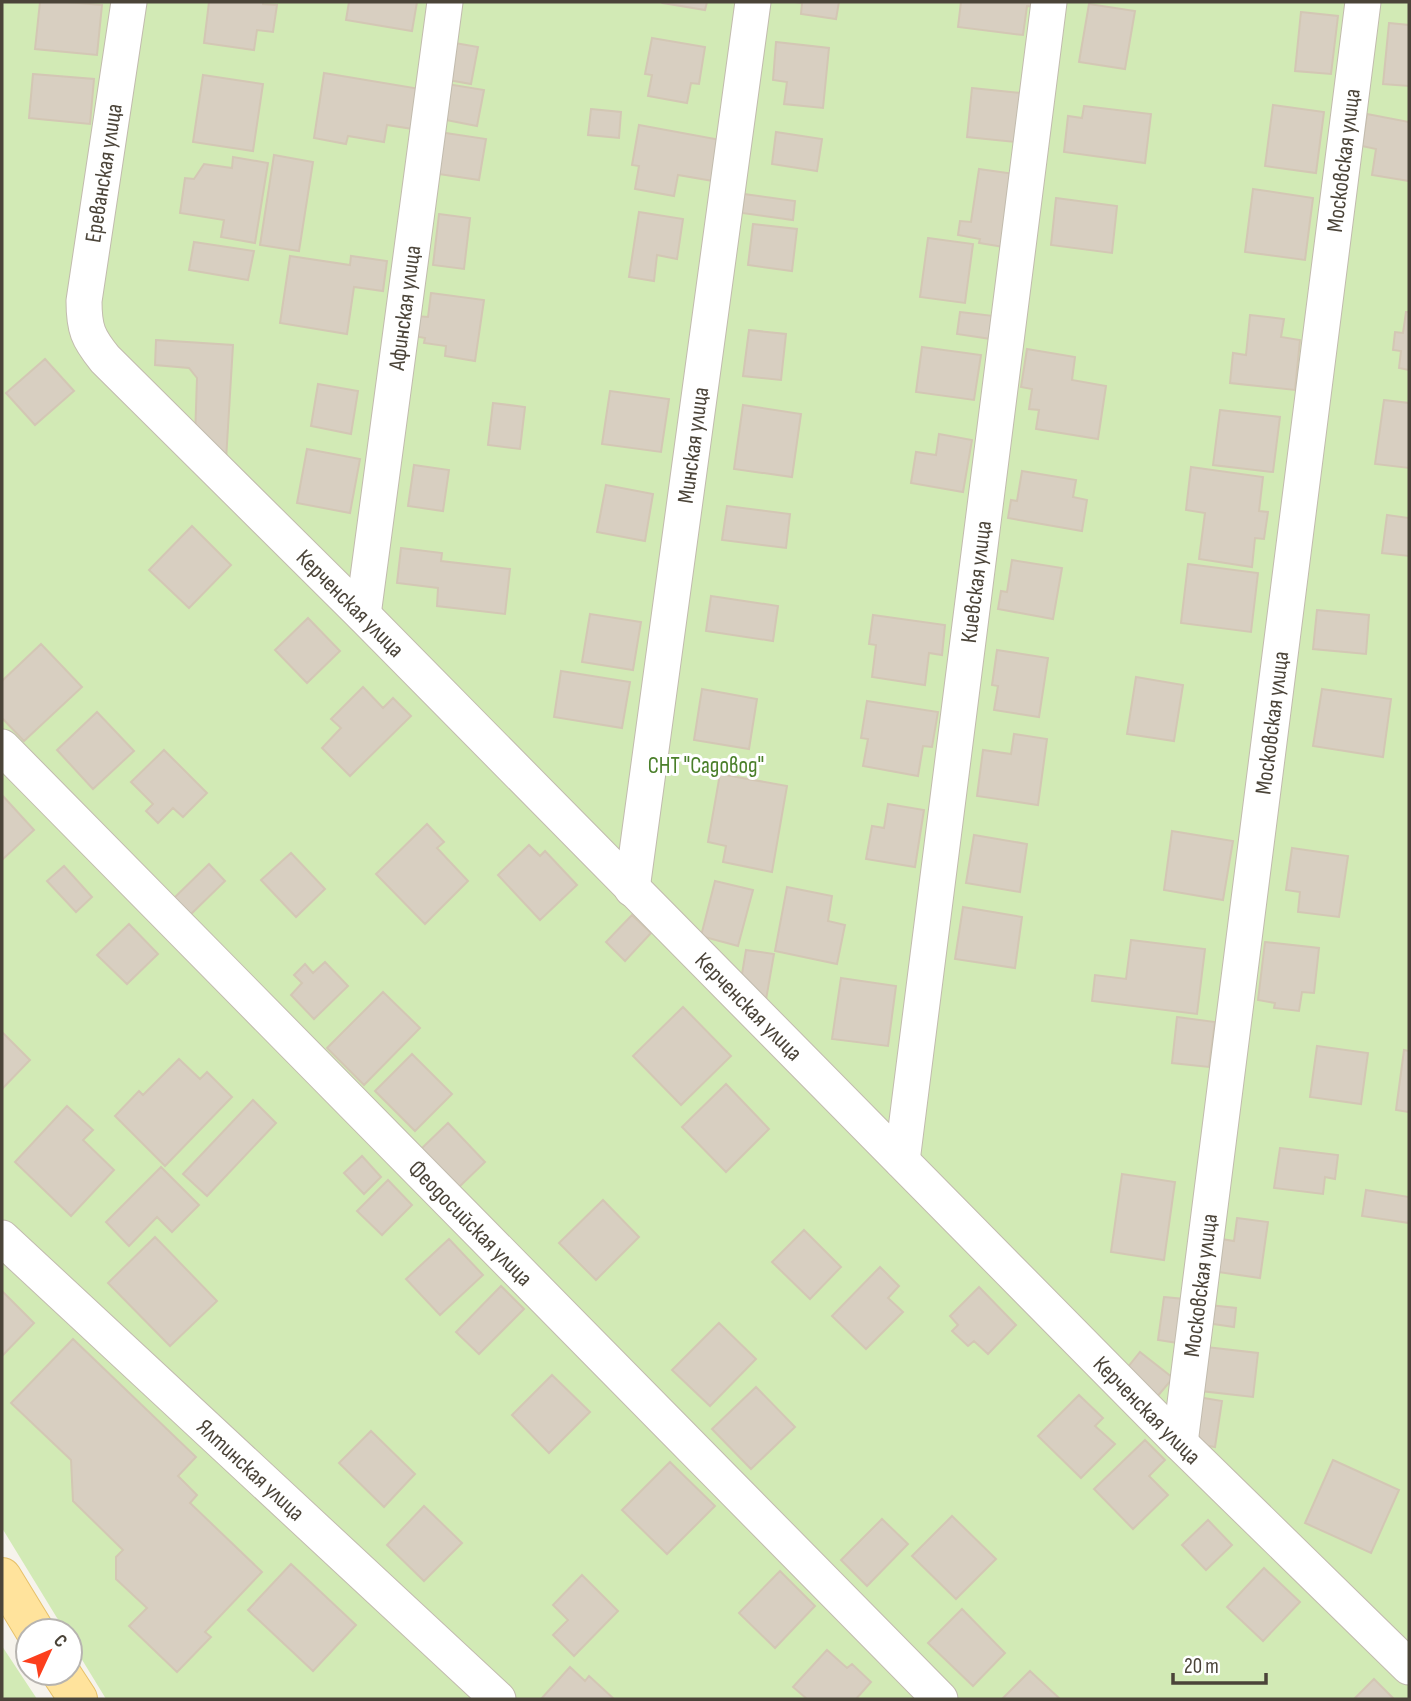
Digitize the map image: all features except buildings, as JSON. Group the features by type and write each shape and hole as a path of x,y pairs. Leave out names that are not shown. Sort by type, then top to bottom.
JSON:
{"main road":[{"path":"2,1577 26,1617"}],"street":[{"name":"Ереванская улица","path":"92,342 84,322 84,301 129,2"},
{"name":"Афинская улица","path":"363,615 446,2"},
{"name":"Минская улица","path":"632,889 753,2"},
{"name":"Киевская улица","path":"902,1161 1049,2"},
{"name":"Московская улица","path":"1180,1443 1363,2"},
{"name":"Керченская улица","path":"92,342 105,359 363,615 1180,1443 1409,1667"},
{"name":"Феодосийская улица","path":"2,747 940,1699"},
{"name":"Ялтинская улица","path":"2,1238 498,1699"}],"green space":[{"name":"СНТ \"Садовод\"","path":"2,2 1409,2 1409,1699 106,1699 84,1663 84,1617 56,1617 2,1528"},
{"path":"2,1646 14,1664 14,1687 29,1687 37,1699 2,1699"}]}
